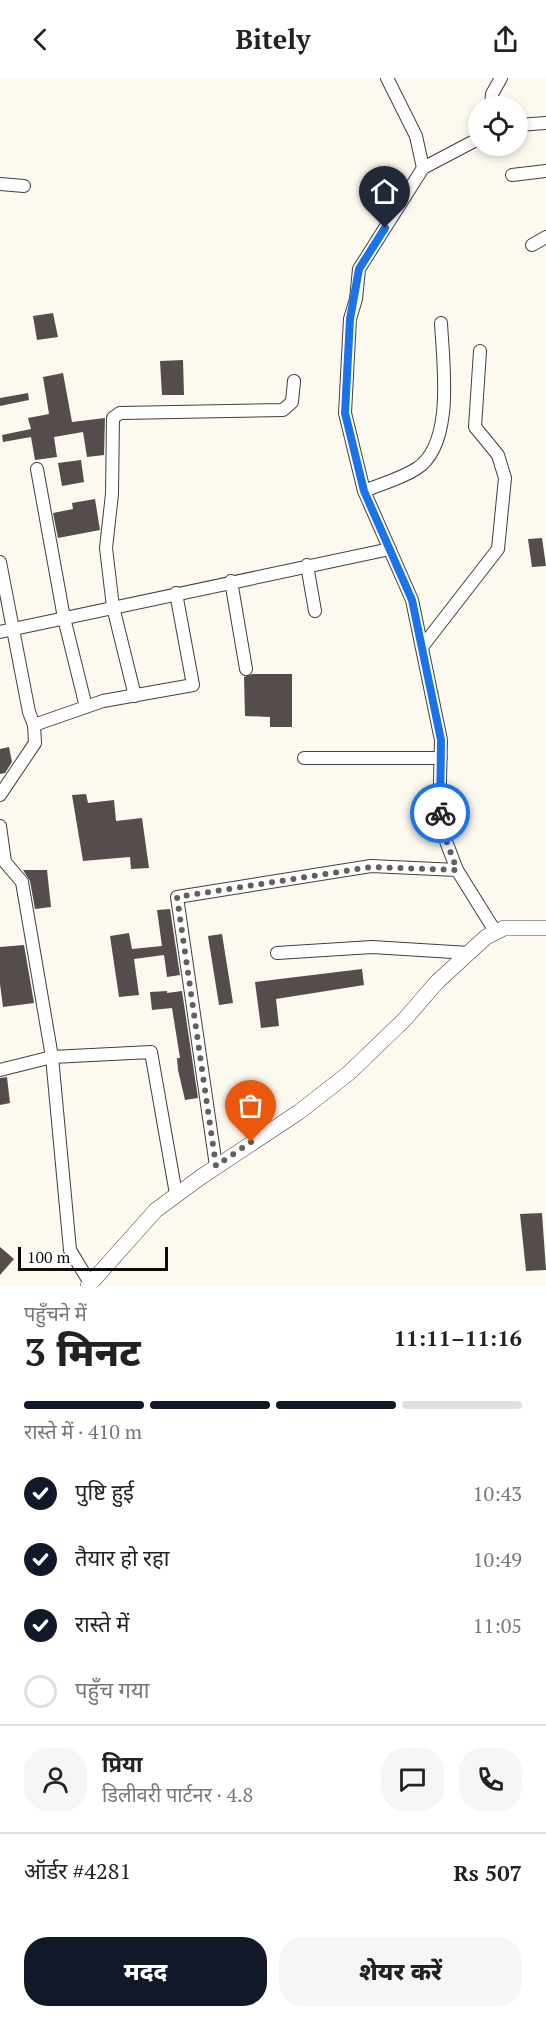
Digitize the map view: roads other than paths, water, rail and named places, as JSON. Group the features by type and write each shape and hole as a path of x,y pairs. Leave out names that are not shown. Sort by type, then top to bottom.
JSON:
{"street":[{"path":"387,78 416,136 423,168"},
{"path":"492,96 501,78"},
{"path":"528,124 546,123"},
{"path":"468,144 423,168 359,269 350,319 345,413 364,491 412,600 441,740 440,823 457,870 495,931"},
{"path":"512,175 546,171"},
{"path":"0,184 24,186"},
{"path":"532,245 546,237"},
{"path":"364,491 417,469 434,451 444,403 441,323"},
{"path":"422,647 498,549 506,478 498,455 475,427 480,351"},
{"path":"135,696 113,607 105,548 112,494 113,418 120,413 283,410 292,402 294,381"},
{"path":"38,469 64,618 86,707"},
{"path":"0,632 390,549"},
{"path":"0,562 34,725 35,743 0,795"},
{"path":"307,565 315,611"},
{"path":"231,581 246,669"},
{"path":"34,725 86,707 193,685 176,593"},
{"path":"304,758 441,759"},
{"path":"0,826 4,862 22,882 52,1057 70,1250 89,1285 140,1227 176,1194 299,1112 349,1073 405,1018 437,982 495,931 513,927 546,928"},
{"path":"216,1166 177,897 371,867 457,870"},
{"path":"277,953 372,947 469,953"},
{"path":"0,1070 52,1057 151,1052 176,1194"}]}
